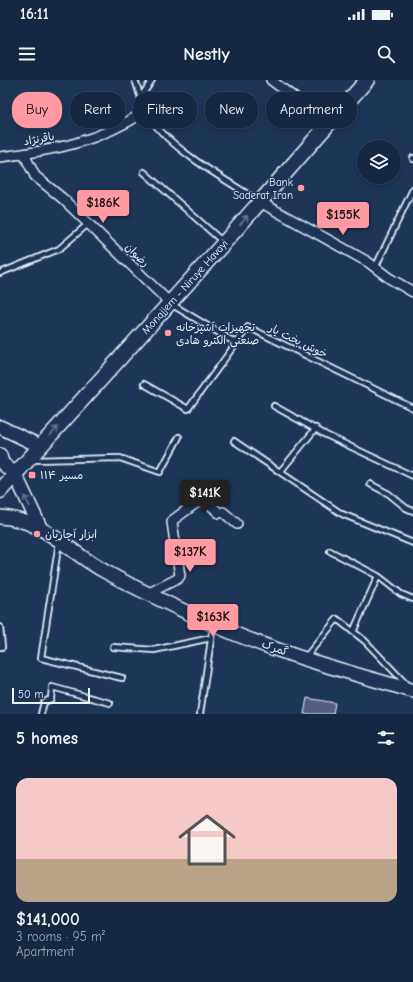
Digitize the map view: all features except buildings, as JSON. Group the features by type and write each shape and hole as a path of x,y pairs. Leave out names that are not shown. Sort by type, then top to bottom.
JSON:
{"main road":[{"name":"Monajjem - Niruye Havayi","path":"357,92 367,80"},
{"name":"Monajjem - Niruye Havayi","path":"0,491 224,243 325,128"}],"street":[{"path":"271,80 287,92"},
{"name":"باقرنژاد","path":"0,157 47,151 92,139 124,125 133,119"},
{"name":"رضوان","path":"24,154 35,176 62,198 170,303"},
{"path":"260,202 375,268 413,292"},
{"path":"0,427 40,446"},
{"path":"1,460 15,474 40,527"},
{"path":"149,593 180,576 172,522 173,520 203,498 219,513 223,512 237,524"},
{"name":"گمرک","path":"0,516 10,517 40,527 104,572 213,624 282,652 413,689"}],"lane":[{"path":"135,80 139,92"},
{"path":"144,92 152,80"},
{"path":"158,128 193,157 260,202"},
{"path":"144,172 224,243"},
{"path":"375,268 413,189"},
{"path":"0,273 59,249 88,224"},
{"path":"170,303 236,343"},
{"name":"خوش بخت یار","path":"144,384 188,409 248,327 413,408"},
{"path":"274,406 413,476"},
{"path":"280,472 316,428"},
{"path":"28,460 120,458 160,472 179,437"},
{"path":"234,441 342,514 413,543"},
{"path":"370,484 389,494 406,508 413,511"},
{"path":"59,540 41,658 122,678"},
{"path":"330,551 378,576 401,594 413,600"},
{"path":"353,632 378,576"},
{"path":"305,659 337,619 365,641 413,689"},
{"path":"200,714 213,624"},
{"path":"0,627 2,646 0,647"},
{"path":"113,647 154,650 211,638"},
{"path":"41,714 44,702 51,699 52,687 110,703"}],"place":[{"name":"Bank Saderat Iran","path":"301,188"},
{"name":"تجهیزات آشپزخانه صنعتی الکترو هادی","path":"168,333"},
{"name":"مسیر ۱۱۴","path":"32,475"},
{"name":"ابزار آچاربان","path":"37,534"}]}
